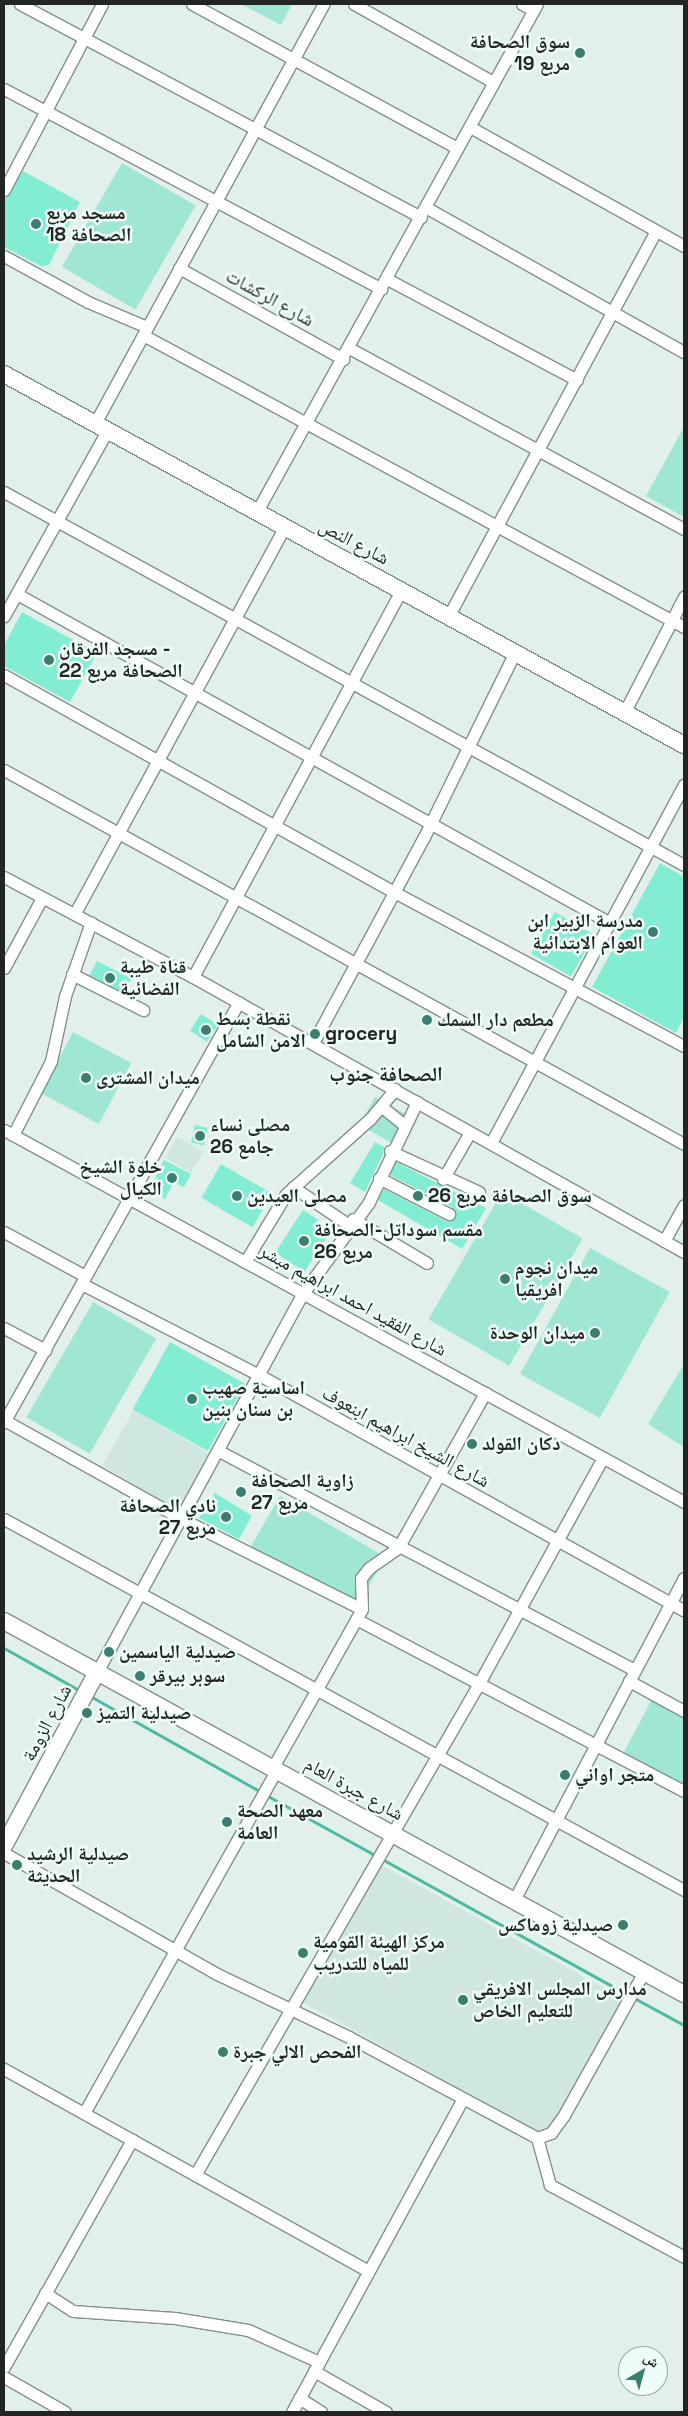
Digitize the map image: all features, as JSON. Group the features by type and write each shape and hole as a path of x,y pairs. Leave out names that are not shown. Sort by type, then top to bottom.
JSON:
{"street":[{"path":"20,4 85,37 254,131 424,212 614,312 684,352"},
{"path":"5,182 45,112 102,4"},
{"path":"192,4 457,148"},
{"path":"4,616 57,520 145,331 324,4"},
{"path":"354,4 493,82"},
{"path":"256,512 308,423 493,82 536,7 522,4"},
{"path":"4,89 216,201 577,380"},
{"path":"470,126 684,246"},
{"path":"448,615 614,312 656,231"},
{"path":"4,256 145,331 308,423 684,627"},
{"name":"شارع الركشات","path":"179,268 343,359"},
{"path":"349,348 684,528"},
{"name":"شارع النص","path":"4,374 684,745"},
{"path":"4,492 684,865"},
{"path":"75,913 285,527"},
{"path":"194,977 314,758 401,590"},
{"path":"17,594 432,821 610,923"},
{"path":"624,713 684,597"},
{"path":"313,1043 432,821 515,652"},
{"path":"4,675 394,892 684,1046"},
{"path":"4,770 684,1144"},
{"path":"491,1143 652,848 684,785"},
{"path":"4,877 194,977 684,1252"},
{"path":"4,968 42,898"},
{"path":"8,1133 51,1060 72,974 91,922"},
{"path":"72,974 143,1010"},
{"path":"239,1002 4,1421 359,1614 478,1685 684,1791"},
{"path":"245,1262 293,1188 382,1108 395,1089"},
{"path":"97,1672 180,1518 261,1376 303,1293 351,1222 369,1202 390,1151 403,1124 417,1102"},
{"path":"382,1108 403,1124"},
{"path":"444,1179 470,1132"},
{"name":"شارع الفقيد احمد ابراهيم مبشر","path":"8,1133 684,1502"},
{"path":"390,1151 444,1179 479,1192"},
{"path":"379,1178 449,1214"},
{"path":"293,1188 427,1263"},
{"path":"664,1241 684,1205"},
{"name":"شارع الشيخ ابراهيم ابنعوف","path":"4,1232 83,1280 261,1376 684,1610"},
{"path":"4,1328 45,1350"},
{"path":"84,2113 359,1614 361,1578 368,1568 398,1548 485,1393"},
{"path":"219,1451 398,1548 634,1670"},
{"path":"195,2175 391,1832 478,1685 603,1458"},
{"path":"4,1519 684,1890"},
{"path":"514,1900 684,1578"},
{"name":"شارع جبرة العام","path":"4,1621 684,1994"},
{"name":"شارع الزومة","path":"4,1846 97,1672"},
{"path":"628,1681 684,1711"},
{"path":"4,1853 173,1949 290,2008 537,2138 551,2133 564,2115 644,1972"},
{"path":"5,2072 84,2113 368,2271"},
{"path":"292,2412 462,2100"},
{"path":"537,2138 550,2185 684,2257"},
{"path":"4,2367 132,2140"},
{"path":"45,2293 80,2312 175,2318 248,2330 317,2366 386,2412"},
{"path":"4,2377 52,2409 65,2412"},
{"path":"299,2398 321,2412"}],"shaded area":[{"path":"177,1137 203,1152 191,1173 165,1158"},
{"path":"134,1410 215,1456 183,1512 102,1465"},
{"name":"مدارس المجلس الافريقي للتعليم الخاص","path":"380,1864 622,1998 546,2136 303,2002"}],"green space":[{"path":"241,4 292,4 281,25"},
{"path":"122,163 196,205 136,309 62,267"},
{"path":"684,427 684,517 646,496"},
{"name":"ميدان المشترى","path":"73,1032 131,1063 99,1124 41,1093"},
{"path":"375,1097 417,1120 401,1148 359,1125"},
{"name":"ميدان نجوم افريقيا","path":"502,1192 583,1238 509,1366 428,1319"},
{"name":"ميدان الوحدة","path":"590,1248 670,1292 600,1418 520,1374"},
{"path":"93,1302 156,1338 90,1454 26,1417"},
{"path":"684,1364 684,1447 648,1424"},
{"path":"280,1496 386,1557 356,1608 250,1547"},
{"path":"652,1699 684,1717 684,1787 623,1754"}],"building":[{"name":"مسجد مربع 18 الصحافة","path":"23,171 80,202 49,265 41,266 4,247 4,200"},
{"name":"مسجد الفرقان - الصحافة مربع 22","path":"22,612 97,653 70,702 4,666 4,645"},
{"name":"مدرسة الزبير ابن العوام الابتدائية","path":"660,863 684,877 684,1017 676,1033 592,987"},
{"path":"555,912 595,935 571,977 531,954"},
{"name":"قناة طيبة الفضائية","path":"97,961 132,979 124,993 90,975"},
{"name":"نقطة بسط الامن الشامل","path":"201,1014 218,1025 207,1042 190,1031"},
{"name":"مصلى نساء جامع 26","path":"195,1125 208,1128 204,1145 191,1143"},
{"path":"375,1142 384,1147 383,1154 365,1192 350,1183"},
{"name":"خلوة الشيخ الكيال","path":"164,1160 191,1174 184,1187 174,1182 165,1199 149,1191"},
{"path":"396,1162 486,1208 462,1249 378,1200 384,1189 446,1221 456,1217 452,1207 390,1175"},
{"name":"مصلى العيدين","path":"221,1164 272,1194 253,1227 202,1198"},
{"name":"مقسم سوداتل-الصحافة مربع 26","path":"303,1210 332,1229 305,1272 275,1253"},
{"name":"اساسية صهيب بن سنان بنين","path":"170,1342 245,1384 208,1451 133,1409"},
{"name":"نادي الصحافة مربع 27","path":"215,1493 252,1516 239,1539 199,1518"}],"waterway":[{"path":"4,1648 82,1692"},
{"path":"90,1696 261,1792"},
{"path":"266,1795 628,1995"},
{"path":"634,1998 684,2025"}],"place":[{"name":"سوق الصحافة مربع 19","path":"580,53"},
{"name":"مسجد مربع 18 الصحافة","path":"36,224"},
{"name":"مسجد الفرقان - الصحافة مربع 22","path":"49,660"},
{"name":"مدرسة الزبير ابن العوام الابتدائية","path":"653,932"},
{"name":"قناة طيبة الفضائية","path":"110,978"},
{"name":"مطعم دار السمك","path":"427,1020"},
{"name":"نقطة بسط الامن الشامل","path":"206,1030"},
{"name":"grocery","path":"315,1034"},
{"name":"ميدان المشترى","path":"86,1078"},
{"name":"مصلى نساء جامع 26","path":"200,1136"},
{"name":"خلوة الشيخ الكيال","path":"172,1178"},
{"name":"مصلى العيدين","path":"237,1196"},
{"name":"سوق الصحافة مربع 26","path":"418,1196"},
{"name":"مقسم سوداتل-الصحافة مربع 26","path":"304,1241"},
{"name":"ميدان نجوم افريقيا","path":"505,1279"},
{"name":"ميدان الوحدة","path":"595,1333"},
{"name":"اساسية صهيب بن سنان بنين","path":"192,1399"},
{"name":"دكان القولد","path":"472,1444"},
{"name":"زاوية الصحافة مربع 27","path":"241,1492"},
{"name":"نادي الصحافة مربع 27","path":"226,1517"},
{"name":"صيدلية الياسمين","path":"109,1652"},
{"name":"سوبر بيرقر","path":"140,1676"},
{"name":"صيدلية التميز","path":"87,1713"},
{"name":"متجر اواني","path":"565,1775"},
{"name":"معهد الصحة العامة","path":"227,1822"},
{"name":"صيدلية الرشيد الحديثة","path":"17,1865"},
{"name":"صيدلية زوماكس","path":"623,1925"},
{"name":"مركز الهيئة القومية للمياه للتدريب","path":"303,1953"},
{"name":"مدارس المجلس الافريقي للتعليم الخاص","path":"463,2000"},
{"name":"الفحص الالي جبرة","path":"223,2052"}],"district":[{"name":"الصحافة جنوب","path":"386,1074"}]}
